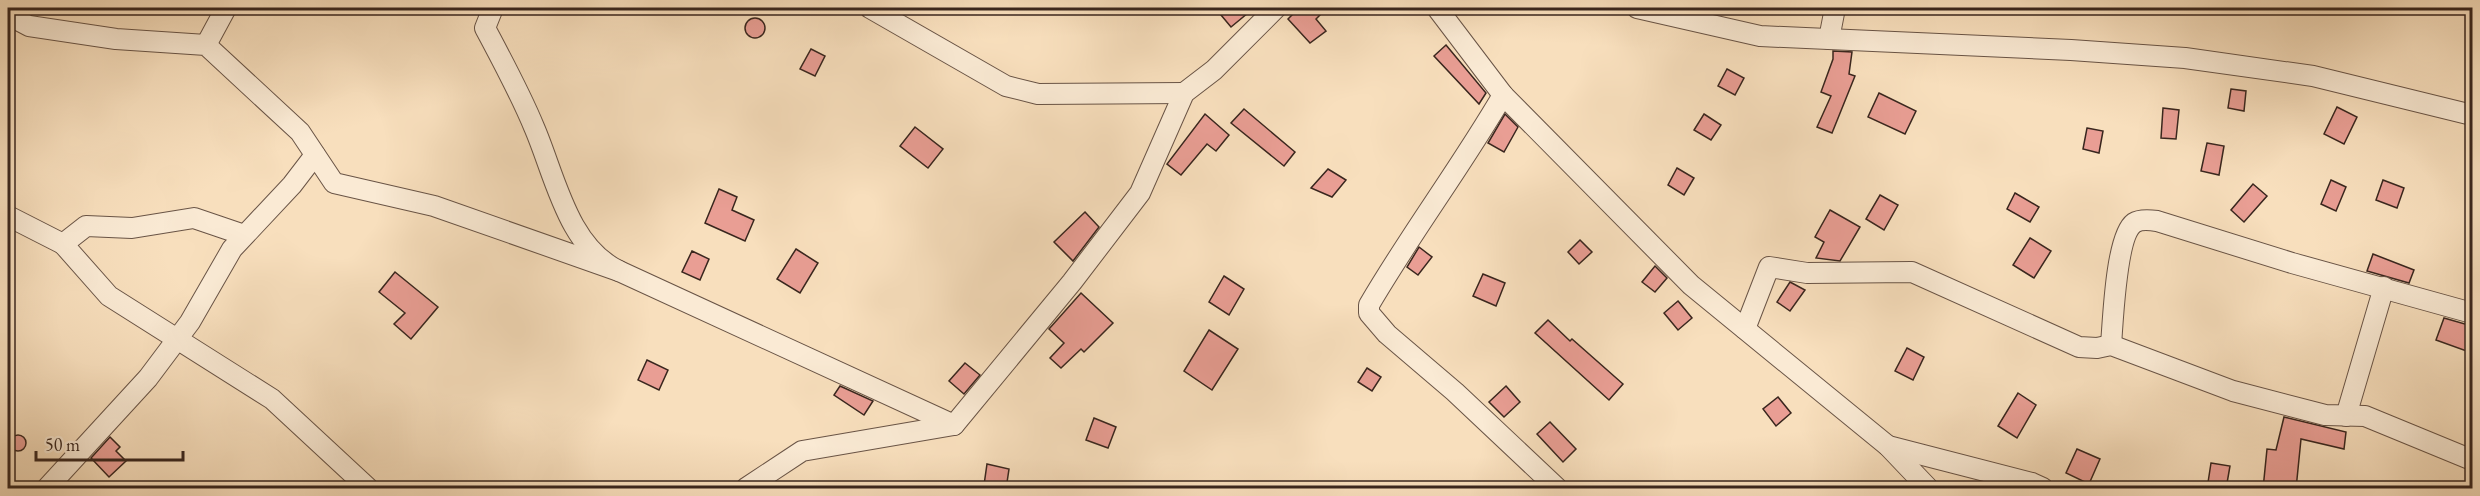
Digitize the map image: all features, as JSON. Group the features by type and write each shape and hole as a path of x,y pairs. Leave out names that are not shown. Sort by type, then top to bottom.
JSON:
{"street":[{"path":"206,45 226,8"},
{"path":"493,8 485,28 534,126 572,220 590,249 619,271"},
{"path":"870,8 1006,86 1038,94 1184,93"},
{"path":"746,489 802,451 954,425 1072,282 1140,193 1184,93 1214,70 1276,8"},
{"path":"1437,8 1503,95 1691,285 1888,446 1928,489"},
{"path":"1636,8 1760,36 2071,50 2185,58 2313,76 2472,115"},
{"path":"1829,39 1834,8"},
{"path":"8,15 29,26 116,39 206,45 300,132 334,183 434,206 619,271 954,425"},
{"path":"1503,95 1472,149 1402,248 1369,305 1369,313 1387,334 1455,392 1557,489"},
{"path":"47,489 147,378 190,322 232,249 292,185 315,155"},
{"path":"8,216 63,244 109,296 272,399 368,489"},
{"path":"63,244 86,226 132,228 195,218 244,235"},
{"path":"2111,345 2119,262 2127,231 2135,222 2157,221 2292,263 2472,313"},
{"path":"1745,329 1769,267 1807,273 1912,272 2079,347 2097,348 2111,345 2233,391 2325,415 2365,416 2472,460"},
{"path":"2346,416 2384,288"},
{"path":"1888,446 2032,483 2043,489"}],"building":[{"path":"1229,8 1254,8 1231,27 1221,15"},
{"path":"1299,8 1327,8 1316,19 1326,31 1310,43 1288,19"},
{"path":"755,18 762,21 765,28 762,35 755,38 748,35 745,28 748,21"},
{"path":"1446,45 1486,93 1479,104 1434,56"},
{"path":"811,49 825,56 815,76 800,69"},
{"path":"1833,51 1852,52 1849,74 1855,76 1832,133 1817,127 1831,96 1821,92 1833,59"},
{"path":"1727,69 1744,78 1735,95 1718,86"},
{"path":"2231,89 2246,91 2244,111 2228,108"},
{"path":"1879,93 1916,111 1905,134 1868,117"},
{"path":"2337,107 2357,117 2344,144 2324,134"},
{"path":"2163,108 2179,110 2176,139 2161,138"},
{"path":"1244,109 1295,152 1284,166 1231,123"},
{"path":"1205,114 1229,135 1216,151 1207,144 1181,175 1167,164"},
{"path":"1505,114 1518,127 1504,152 1488,143"},
{"path":"1704,114 1721,125 1711,140 1694,130"},
{"path":"915,127 943,149 928,168 900,146"},
{"path":"2087,128 2103,131 2099,153 2083,149"},
{"path":"2207,143 2224,146 2219,175 2201,171"},
{"path":"1677,168 1694,178 1684,195 1668,185"},
{"path":"1328,169 1346,180 1332,197 1311,188"},
{"path":"2331,180 2346,187 2336,211 2321,204"},
{"path":"2383,180 2404,188 2397,208 2376,200"},
{"path":"2253,184 2267,196 2244,222 2231,210"},
{"path":"719,189 737,197 732,210 754,220 745,241 705,223"},
{"path":"2015,193 2039,207 2030,222 2007,209"},
{"path":"1880,195 1898,205 1884,230 1866,219"},
{"path":"1830,210 1860,227 1840,261 1816,258 1824,242 1815,237"},
{"path":"1085,212 1099,227 1073,261 1054,242"},
{"path":"2030,238 2051,251 2034,278 2013,265"},
{"path":"1580,240 1592,252 1579,264 1568,252"},
{"path":"1419,247 1432,257 1418,275 1407,267"},
{"path":"796,249 818,263 800,293 777,279"},
{"path":"692,251 709,259 700,280 682,272"},
{"path":"2373,254 2414,270 2409,283 2367,271"},
{"path":"1655,266 1667,278 1655,292 1642,282"},
{"path":"395,272 438,307 411,339 394,324 405,313 379,292"},
{"path":"1483,274 1505,283 1496,306 1473,296"},
{"path":"1224,276 1244,289 1229,315 1209,302"},
{"path":"1790,282 1805,290 1790,311 1777,302"},
{"path":"1081,293 1113,323 1084,352 1081,349 1061,368 1050,358 1064,343 1049,329"},
{"path":"1678,301 1692,318 1678,330 1664,313"},
{"path":"2444,318 2472,326 2472,353 2436,340"},
{"path":"1548,320 1623,384 1609,400 1535,333"},
{"path":"1209,330 1238,349 1212,390 1184,371"},
{"path":"1907,348 1924,357 1913,380 1895,371"},
{"path":"647,360 668,370 659,390 638,380"},
{"path":"965,363 980,375 964,394 949,381"},
{"path":"1367,368 1381,377 1372,391 1358,382"},
{"path":"840,386 873,401 864,415 834,395"},
{"path":"1506,386 1520,402 1504,417 1489,402"},
{"path":"2018,393 2036,405 2017,438 1998,426"},
{"path":"1778,397 1791,413 1776,426 1763,409"},
{"path":"2284,417 2346,432 2344,449 2301,439 2296,489 2263,489 2267,449 2276,450"},
{"path":"1094,418 1116,427 1108,448 1086,440"},
{"path":"1550,422 1576,449 1563,462 1537,434"},
{"path":"15,435 21,435 26,443 24,449 15,451 10,446 10,440"},
{"path":"110,437 120,447 116,451 126,461 109,477 91,458"},
{"path":"2077,449 2100,459 2089,484 2066,473"},
{"path":"2211,463 2230,466 2226,489 2207,489"},
{"path":"987,464 1009,469 1006,489 984,485"}]}
